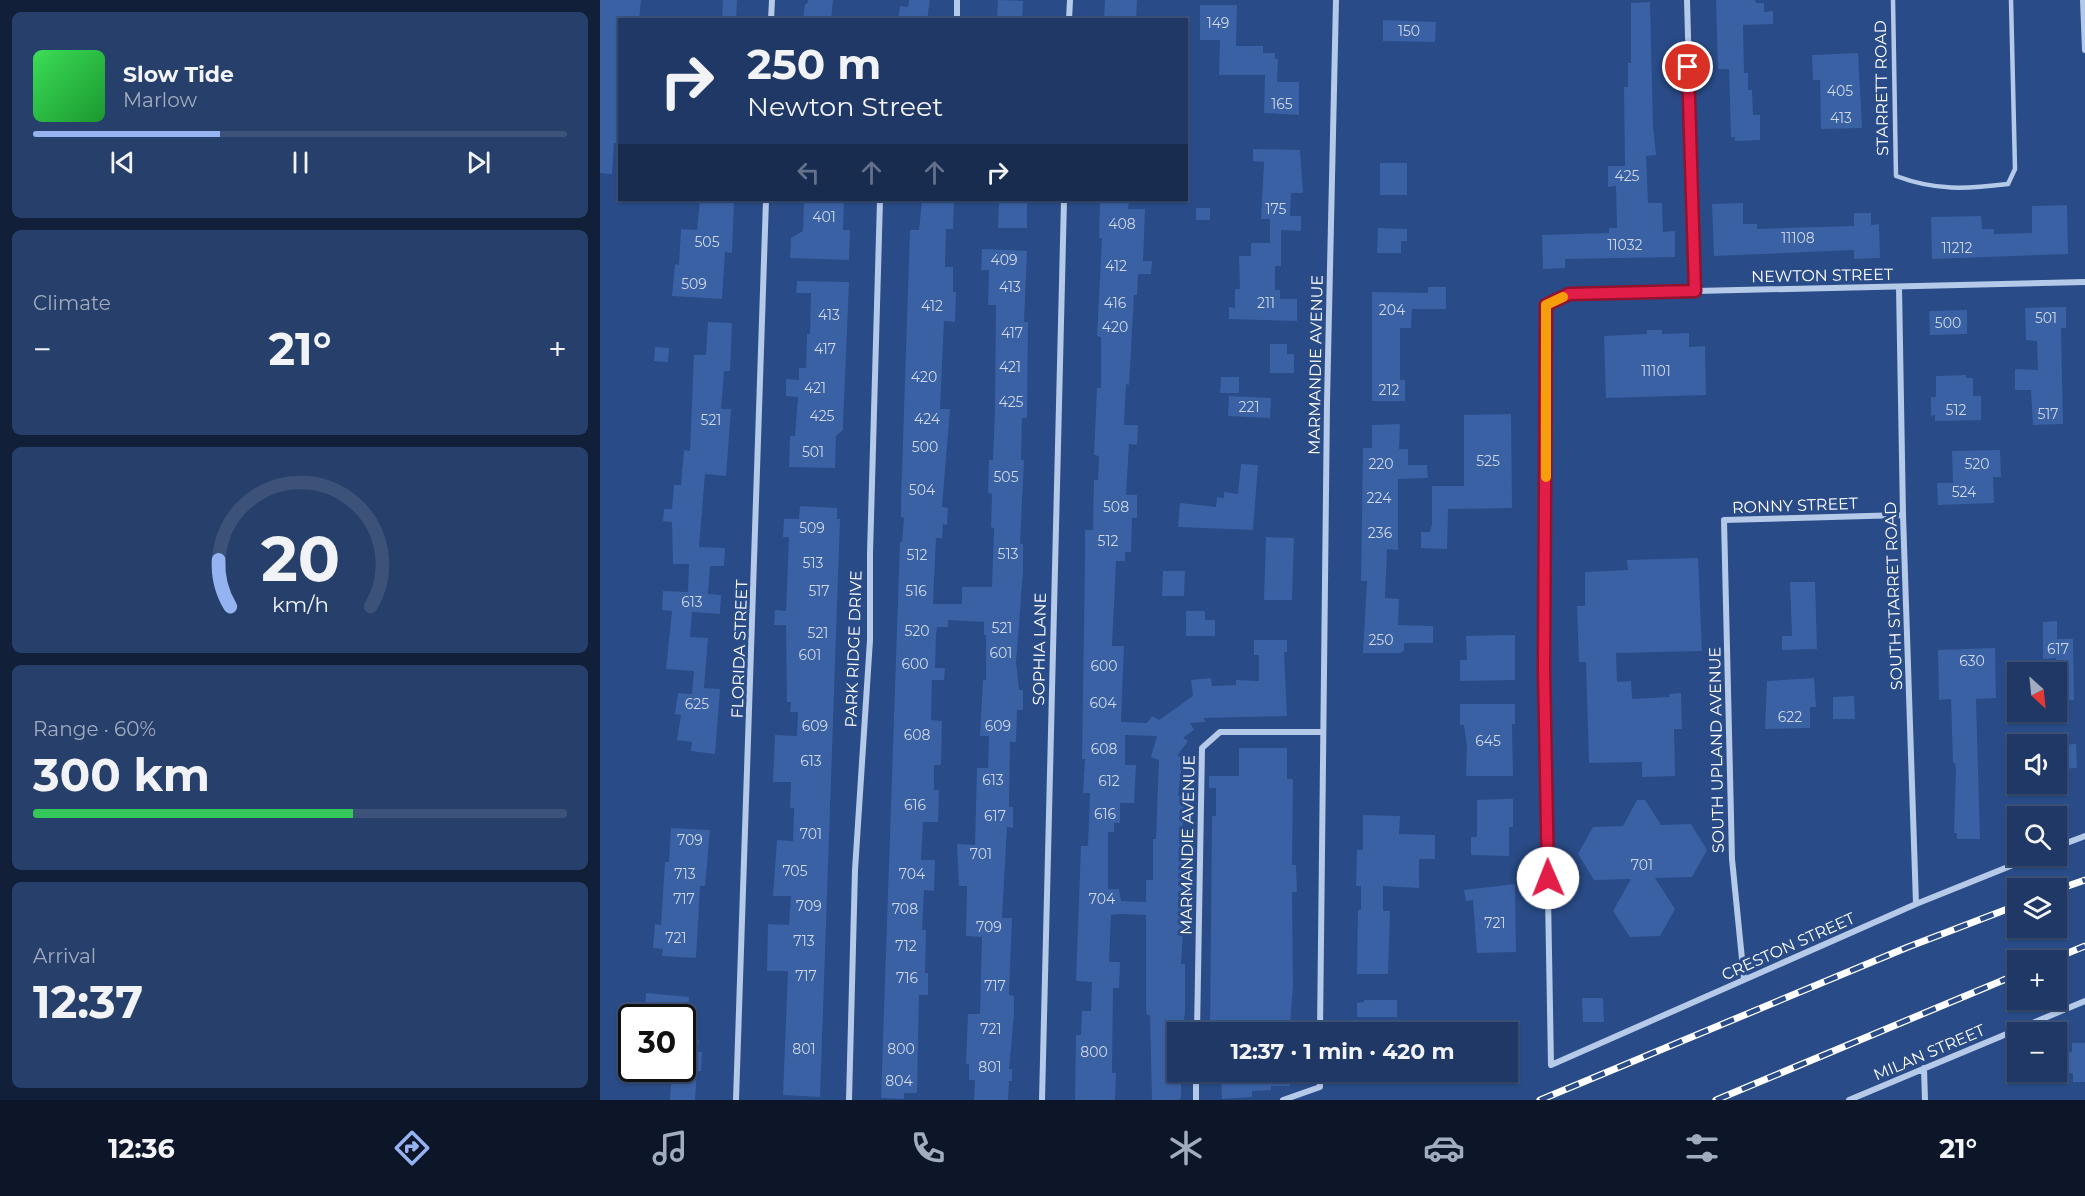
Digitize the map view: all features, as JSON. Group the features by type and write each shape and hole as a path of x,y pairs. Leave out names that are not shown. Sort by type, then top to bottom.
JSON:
{"street":[{"path":"771,18 772,0"},
{"path":"957,0 957,18"},
{"path":"1070,0 1070,18"},
{"name":"MARMANDIE AVENUE","path":"1320,1022 1322,732 1336,0"},
{"path":"1687,0 1695,291"},
{"path":"2083,0 2085,50"},
{"name":"FLORIDA STREET","path":"736,1100 766,201"},
{"name":"PARK RIDGE DRIVE","path":"849,1100 855,870 870,640 870,553 880,201"},
{"name":"SOPHIA LANE","path":"1042,1100 1064,201"},
{"name":"NEWTON STREET","path":"1551,1065 1544,669 1546,305 1569,294 2085,282"},
{"name":"SOUTH STARRET ROAD","path":"1899,287 1903,515 1916,904"},
{"name":"RONNY STREET","path":"1724,520 1903,515"},
{"name":"SOUTH UPLAND AVENUE","path":"1724,520 1732,859 1744,980"},
{"name":"MARMANDIE AVENUE","path":"1197,1022 1202,748 1220,732 1322,732"},
{"path":"2067,843 2085,836"},
{"name":"CRESTON STREET","path":"1551,1065 1916,904 2011,866"},
{"name":"MILAN STREET","path":"1849,1100 2085,1001"},
{"path":"1924,1068 1925,1100"},
{"path":"1196,1082 1196,1100"},
{"path":"1283,1100 1320,1087 1320,1082"}],"lane":[{"name":"STARRETT ROAD","path":"1893,0 1896,176 1922,186 1963,189 2008,184 2015,169 2011,0"}],"building":[{"path":"600,0 641,0 639,18 618,18 616,81 618,81 618,144 614,143 612,174 600,173"},
{"path":"723,0 737,0 736,18 722,18"},
{"path":"808,0 833,0 831,18 803,18 805,4"},
{"path":"909,0 930,0 927,18 898,18 900,6 908,7"},
{"path":"998,0 1023,1 1022,18 997,18"},
{"path":"1105,0 1137,0 1136,18 1104,18"},
{"path":"1716,0 1755,0 1756,3 1764,3 1764,12 1773,11 1773,24 1743,25 1744,73 1748,73 1748,90 1752,90 1753,115 1760,115 1760,140 1735,141 1735,137 1731,137 1729,69 1718,69"},
{"path":"1650,2 1653,127 1656,155 1646,156 1648,203 1662,203 1663,232 1675,231 1675,257 1565,259 1565,268 1543,269 1542,235 1609,233 1609,228 1617,228 1616,186 1608,187 1608,166 1625,166 1624,87 1628,87 1628,63 1631,63 1631,3"},
{"path":"1200,5 1237,5 1236,46 1263,46 1263,53 1275,53 1275,59 1278,59 1277,82 1299,82 1299,115 1264,113 1265,75 1219,75 1220,40 1200,40"},
{"path":"1383,20 1436,22 1435,42 1383,41"},
{"path":"1858,53 1862,128 1821,129 1820,80 1813,80 1812,55"},
{"path":"1253,149 1300,150 1303,193 1291,193 1290,216 1301,216 1301,231 1281,230 1281,266 1275,266 1275,290 1280,290 1280,299 1297,299 1297,321 1229,319 1229,307 1235,308 1235,289 1240,289 1239,256 1251,256 1251,243 1270,243 1270,219 1261,219 1264,162 1253,161"},
{"path":"1380,163 1407,163 1407,195 1380,195"},
{"path":"700,201 734,201 732,253 725,252 722,299 672,296 675,264 679,265 681,229 697,230"},
{"path":"804,201 844,201 843,230 850,230 849,260 790,258 791,238 803,231"},
{"path":"922,201 954,201 953,229 946,229 945,267 953,267 953,292 956,292 955,322 944,321 940,409 950,409 942,507 948,508 947,525 943,524 942,538 936,538 933,604 962,604 962,587 992,587 994,528 991,527 992,494 988,493 989,460 993,460 996,305 988,305 989,270 981,270 982,249 1027,251 1024,322 1028,322 1027,418 1022,418 1021,460 1024,460 1020,544 1023,544 1023,571 1016,662 1019,690 1023,690 1023,710 1017,710 1016,742 1010,742 1009,807 1013,807 1013,828 1007,827 1002,918 1012,918 1009,995 1014,996 1014,1015 1009,1069 1012,1069 1012,1081 1009,1081 1008,1100 974,1100 975,1080 969,1080 969,1064 966,1064 968,1014 980,1014 982,937 966,936 967,886 959,886 957,844 975,845 977,768 988,768 989,736 980,736 983,680 986,680 986,635 984,635 984,622 948,620 948,627 937,627 936,636 935,668 945,668 944,680 932,680 931,720 942,721 941,765 934,765 934,790 939,790 938,822 923,822 921,860 935,860 934,891 924,890 922,930 926,930 925,973 928,973 928,995 919,995 917,1093 904,1093 904,1099 881,1098 900,542 902,542 904,518 901,517 901,501 910,230 919,230"},
{"path":"999,201 1027,201 1027,228 998,228"},
{"path":"1100,201 1129,201 1128,209 1145,209 1143,261 1152,261 1151,274 1138,274 1137,295 1134,295 1129,385 1126,384 1124,425 1138,425 1137,445 1129,444 1126,495 1137,495 1137,518 1132,518 1131,552 1125,552 1125,561 1116,561 1112,646 1124,646 1121,722 1147,723 1152,716 1159,720 1193,696 1191,680 1211,678 1212,686 1236,685 1236,680 1259,681 1259,655 1254,655 1254,640 1287,640 1287,652 1284,652 1287,716 1204,718 1205,722 1190,723 1194,730 1183,738 1188,741 1177,756 1183,757 1178,796 1185,796 1181,847 1185,904 1181,964 1185,964 1185,1013 1184,1022 1167,1022 1167,1082 1181,1082 1181,1098 1178,1100 1152,1100 1150,1015 1147,1015 1146,1009 1146,915 1121,914 1111,915 1109,962 1120,962 1119,988 1113,988 1112,1073 1116,1073 1115,1100 1075,1100 1076,1035 1081,1035 1082,1011 1091,1011 1092,982 1076,981 1081,846 1088,846 1090,793 1083,793 1085,759 1082,759 1085,530 1093,530 1094,480 1098,480 1099,456 1094,455 1097,388 1101,388 1101,337 1097,336 1102,238 1099,238","holes":["1125,735 1157,736 1151,757 1159,760 1156,839 1153,839 1153,880 1146,880 1146,902 1121,901 1119,889 1108,889 1108,832 1114,832 1114,823 1120,823 1120,803 1134,803 1136,765 1125,765"]},
{"path":"1743,203 1743,224 1757,224 1757,229 1854,226 1854,213 1871,213 1871,225 1879,224 1880,258 1854,259 1854,250 1714,256 1712,204"},
{"path":"2067,205 2068,254 1932,259 1931,217 1981,216 1982,229 1994,229 1994,234 2032,233 2032,206"},
{"path":"1196,208 1210,208 1210,220 1196,220"},
{"path":"1378,228 1407,229 1407,241 1401,241 1401,253 1377,253"},
{"path":"797,281 849,282 843,430 836,436 835,468 789,467 790,436 795,436 798,397 786,396 786,379 799,380 799,368 806,368 807,334 810,334 811,293 796,293"},
{"path":"1428,287 1446,287 1446,309 1412,309 1411,328 1400,328 1400,380 1405,380 1405,401 1372,401 1372,292 1428,293"},
{"path":"2066,307 2066,328 2061,328 2063,424 2033,425 2031,390 2015,390 2015,369 2038,370 2037,341 2026,340 2025,308"},
{"path":"1967,310 1967,334 1930,335 1929,311"},
{"path":"708,322 732,323 730,371 724,371 721,409 731,409 726,476 705,474 699,547 725,548 724,566 710,566 708,594 721,595 720,614 692,612 690,637 708,638 704,688 720,689 715,754 691,751 692,742 677,740 681,715 675,714 678,693 692,694 694,671 666,669 672,611 662,610 663,591 688,592 689,564 673,564 672,522 663,521 664,509 672,509 674,485 681,485 684,450 690,451 694,355 706,355"},
{"path":"1647,330 1662,330 1662,334 1689,333 1689,347 1705,346 1706,395 1606,398 1604,336 1647,334"},
{"path":"1270,344 1287,344 1287,354 1294,354 1294,373 1270,373"},
{"path":"655,347 669,348 668,362 654,361"},
{"path":"1966,375 1966,378 1973,378 1973,396 1981,396 1981,420 1935,421 1935,415 1931,416 1931,397 1936,397 1936,376"},
{"path":"1221,377 1239,377 1239,393 1220,393"},
{"path":"1229,396 1271,398 1270,418 1228,416"},
{"path":"1511,414 1512,508 1448,509 1447,549 1421,548 1421,532 1430,532 1432,524 1432,486 1464,486 1464,415"},
{"path":"1400,424 1399,449 1408,449 1408,465 1427,465 1428,478 1398,479 1398,550 1387,549 1385,598 1399,599 1398,625 1433,626 1433,643 1404,643 1404,651 1400,653 1363,653 1367,581 1361,581 1363,448 1372,448 1372,425"},
{"path":"2000,450 2001,477 1993,477 1994,503 1938,505 1937,483 1953,483 1952,451"},
{"path":"1241,464 1258,465 1253,530 1178,527 1180,503 1216,507 1217,497 1224,498 1224,492 1238,494"},
{"path":"800,506 837,508 837,519 840,519 820,1097 783,1095 788,971 767,971 768,924 789,925 791,896 773,896 777,840 793,841 794,808 790,808 791,782 773,782 775,735 797,736 798,712 790,712 791,702 787,702 786,625 774,625 775,610 786,611 789,537 783,537 784,519 799,519"},
{"path":"1266,537 1294,538 1292,600 1264,600"},
{"path":"1698,558 1702,651 1616,653 1617,682 1631,681 1632,699 1670,697 1669,694 1681,693 1682,729 1674,729 1675,776 1642,777 1642,762 1589,763 1586,662 1579,662 1577,606 1585,606 1585,572 1628,570 1627,560"},
{"path":"1163,571 1185,571 1184,596 1162,596"},
{"path":"1790,582 1815,582 1817,649 1782,650 1782,636 1792,636"},
{"path":"1186,611 1205,611 1205,620 1215,620 1215,636 1186,636"},
{"path":"2057,621 2057,639 2073,639 2074,700 2067,700 2067,662 2056,662 2056,658 2043,659 2043,622"},
{"path":"1515,635 1515,680 1460,681 1460,660 1467,660 1466,636"},
{"path":"1995,648 1996,698 1976,699 1980,839 1957,839 1957,833 1954,833 1956,769 1953,763 1951,699 1939,700 1938,650"},
{"path":"1814,678 1816,707 1810,707 1810,728 1765,729 1767,681"},
{"path":"1854,696 1855,719 1833,719 1833,697"},
{"path":"1460,704 1515,704 1515,724 1512,724 1513,776 1466,776 1467,747 1464,725 1460,725"},
{"path":"2067,744 2076,744 2077,768 2067,768"},
{"path":"1239,748 1287,748 1287,779 1293,779 1292,865 1296,865 1297,892 1292,892 1293,987 1290,1022 1210,1022 1212,816 1216,816 1216,788 1209,788 1209,776 1239,776"},
{"path":"1513,799 1513,827 1509,827 1509,856 1471,855 1471,837 1477,837 1477,800"},
{"path":"1637,800 1645,800 1661,825 1691,824 1707,850 1692,877 1655,878 1675,909 1660,936 1630,937 1613,911 1631,879 1594,880 1578,854 1593,827 1623,826"},
{"path":"1363,815 1400,816 1399,834 1435,835 1435,859 1419,859 1419,888 1383,886 1383,911 1390,911 1388,974 1357,974 1358,910 1361,910 1361,886 1356,886 1357,850 1363,850"},
{"path":"671,828 710,830 705,886 700,886 696,958 662,956 663,949 653,948 655,924 661,925 665,862 669,862"},
{"path":"1515,884 1516,952 1477,953 1473,900 1466,901 1464,890"},
{"path":"646,993 689,997 689,1004 645,1004"},
{"path":"1582,998 1603,998 1604,1022 1583,1022"},
{"path":"1364,1000 1397,1000 1397,1017 1357,1017 1357,1003 1364,1002"},
{"path":"696,1040 699,1040 698,1052 702,1052 701,1071 697,1071 695,1100 670,1100 671,1082 696,1082"},
{"path":"2072,1043 2085,1043 2085,1082 2073,1082 2073,1073 2067,1073 2067,1052 2072,1052"},
{"path":"1221,1082 1290,1082 1290,1086 1271,1086 1271,1090 1252,1091 1252,1097 1222,1099"},
{"path":"1384,1082 1384,1084 1355,1083"}],"railway":[{"path":"2067,886 2085,880"},
{"path":"1540,1100 1908,947 2007,909"},
{"path":"2067,953 2085,946"},
{"path":"1716,1100 2007,979"}],"slow traffic":[{"path":"1546,477 1546,305 1563,297"}],"route":[{"path":"1548,878 1544,669 1546,305 1569,294 1695,291 1688,67"}]}
